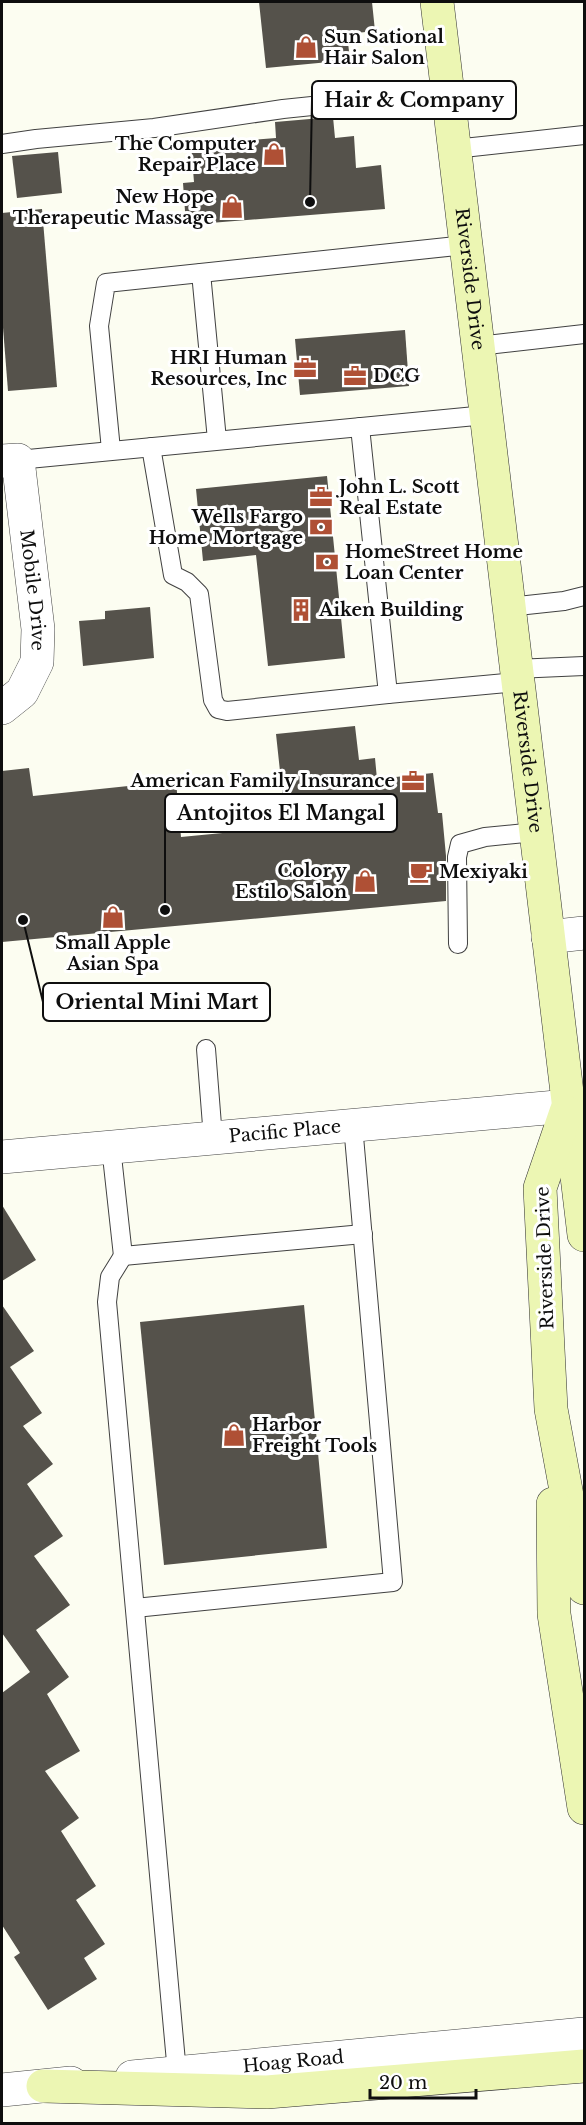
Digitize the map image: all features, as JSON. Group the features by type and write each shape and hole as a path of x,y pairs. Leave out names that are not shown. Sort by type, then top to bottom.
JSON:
{"main road":[{"name":"Riverside Drive","path":"437,2 568,1106 540,1188 551,1409 585,1588"},
{"path":"568,1106 585,1235"},
{"path":"551,1409 554,1614 585,1808"},
{"path":"43,2086 267,2092 585,2066"}],"street":[{"name":"Mobile Drive","path":"2,708 22,692 37,662 38,629 10,460"},
{"path":"548,937 585,933"},
{"name":"Pacific Place","path":"2,1157 568,1106"},
{"name":"Hoag Road","path":"2,2090 585,2034"}],"lane":[{"path":"2,144 154,128 283,109 447,92"},
{"path":"454,149 585,135"},
{"path":"111,450 99,326 106,283 466,245"},
{"path":"201,273 217,440"},
{"path":"478,346 585,334"},
{"path":"10,460 486,415"},
{"path":"360,427 388,694"},
{"path":"151,447 173,575 187,582 199,594 213,700 218,709 227,711 388,694 585,666"},
{"path":"508,607 564,601 585,596"},
{"path":"458,944 457,857 460,844 485,837 535,832"},
{"path":"206,1049 213,1138"},
{"path":"135,1608 393,1582 353,1125"},
{"path":"111,1147 123,1256 110,1277 107,1302 177,2073"},
{"path":"123,1256 363,1234"}],"building":[{"name":"Sun Sational Hair Salon","path":"259,2 372,2 375,31 347,34 350,60 266,68"},
{"path":"333,117 335,138 354,136 356,168 381,165 385,209 186,225 183,183 194,182 191,145 276,138 275,122"},
{"path":"58,152 62,193 17,198 12,156"},
{"path":"42,209 57,387 8,391 2,315 2,213"},
{"path":"405,330 409,386 300,395 295,339"},
{"name":"Aiken Building","path":"327,476 345,658 268,666 256,555 203,561 196,489"},
{"path":"150,607 154,658 83,666 79,621 105,619 105,611"},
{"path":"355,726 359,760 375,758 377,779 433,773 438,813 442,813 446,856 446,901 2,942 2,771 29,768 33,796 176,781 181,837 286,827 276,734"},
{"path":"2,1205 36,1260 2,1281"},
{"path":"2,1305 34,1351 10,1367 42,1413 23,1426 53,1464 27,1484 63,1536 34,1556 70,1605 36,1630 69,1677 47,1694 80,1751 45,1771 79,1818 61,1831 96,1886 76,1900 105,1944 84,1958 97,1979 48,2010 14,1957 20,1953 2,1925 2,1693 30,1672 2,1633"},
{"name":"Harbor Freight Tools","path":"304,1305 327,1548 164,1565 140,1322"}],"place":[{"name":"Sun Sational Hair Salon","path":"306,47"},
{"name":"The Computer Repair Place","path":"274,154"},
{"name":"Hair & Company","path":"310,202"},
{"name":"New Hope Therapeutic Massage","path":"232,207"},
{"name":"HRI Human Resources, Inc","path":"305,368"},
{"name":"DCG","path":"355,376"},
{"name":"John L. Scott Real Estate","path":"321,497"},
{"name":"Wells Fargo Home Mortgage","path":"321,527"},
{"name":"HomeStreet Home Loan Center","path":"327,562"},
{"name":"Aiken Building","path":"301,610"},
{"name":"American Family Insurance","path":"413,781"},
{"name":"Mexiyaki","path":"421,872"},
{"name":"Color y Estilo Salon","path":"365,881"},
{"name":"Antojitos El Mangal","path":"165,910"},
{"name":"Small Apple Asian Spa","path":"113,917"},
{"name":"Oriental Mini Mart","path":"23,920"},
{"name":"Harbor Freight Tools","path":"234,1435"}]}
